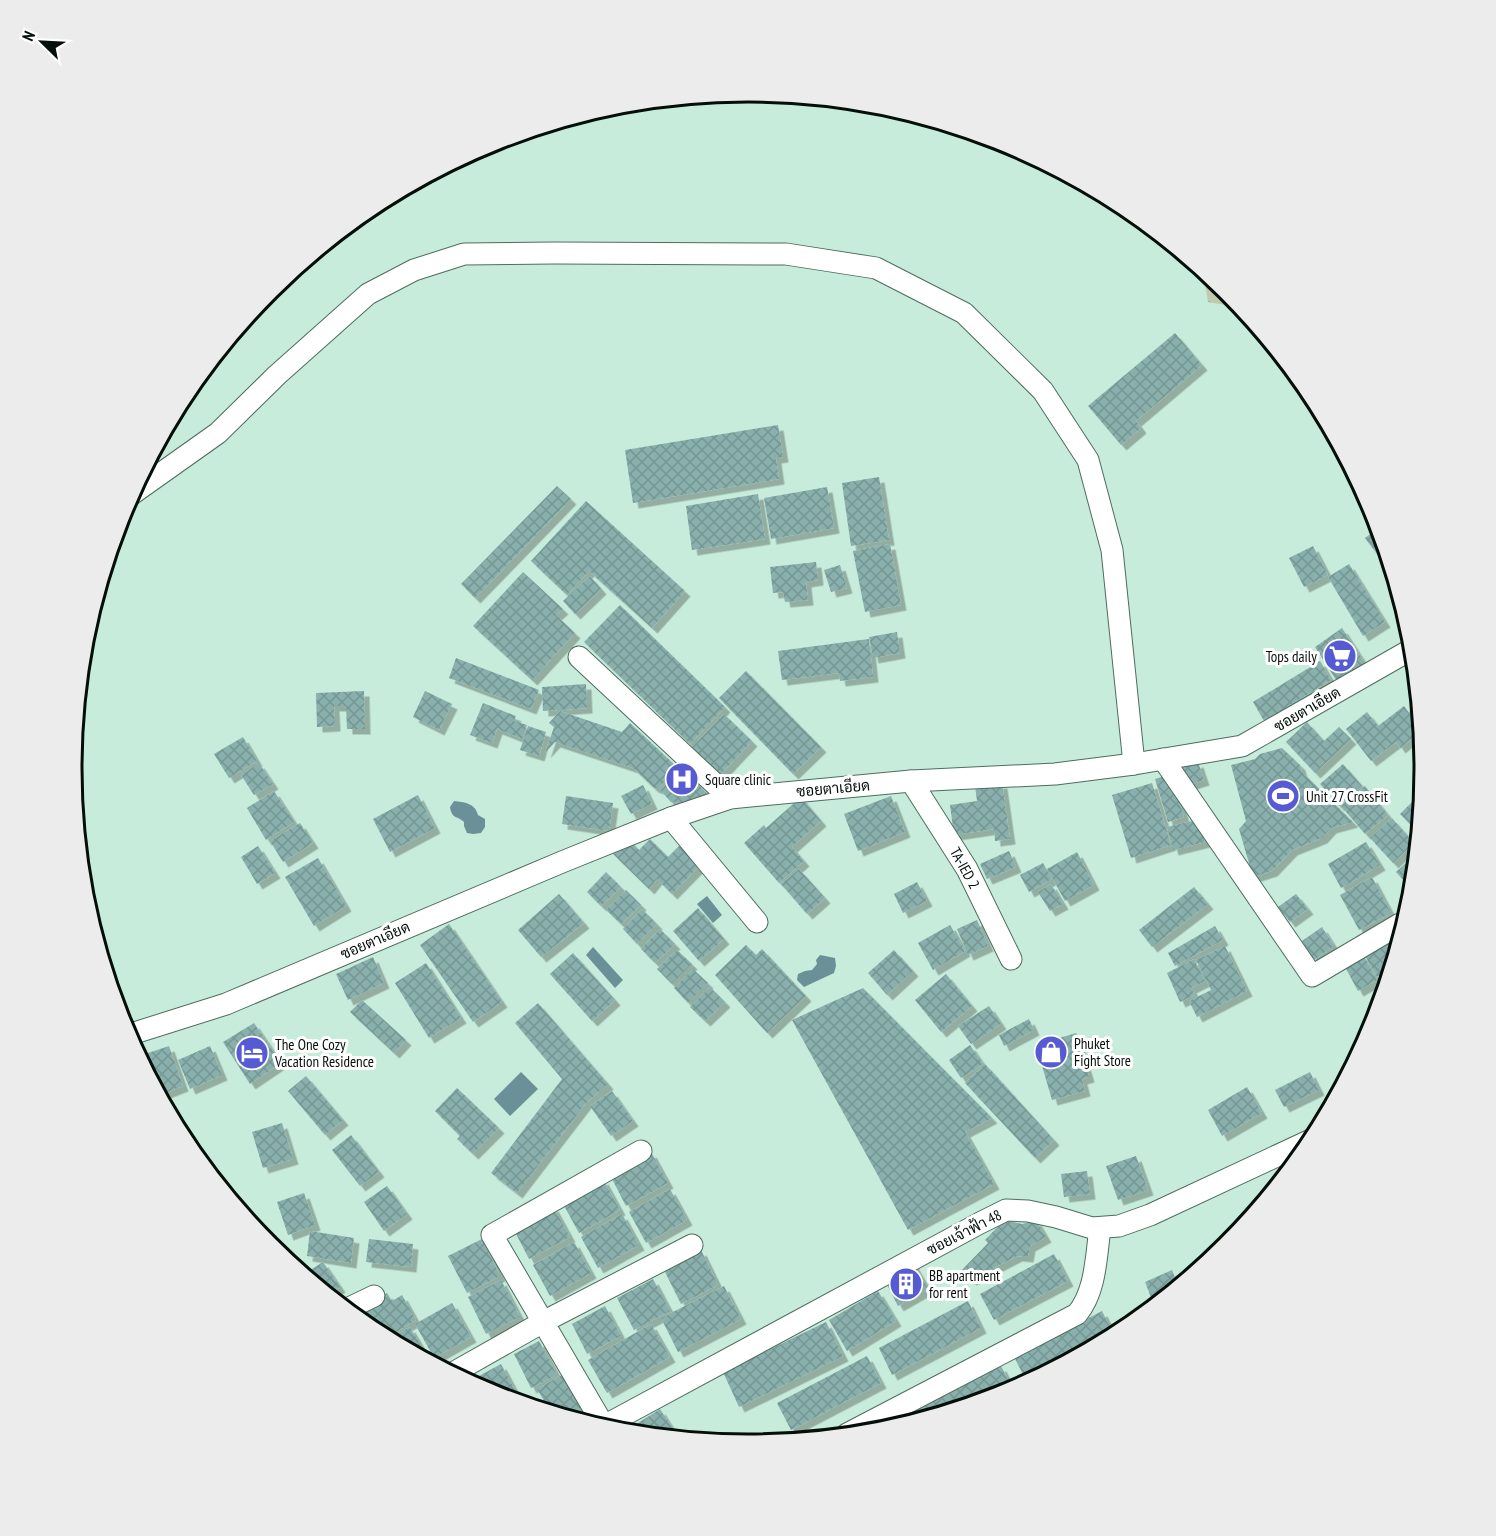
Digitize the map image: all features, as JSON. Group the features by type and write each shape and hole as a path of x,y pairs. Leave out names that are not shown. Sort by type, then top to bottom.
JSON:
{"street":[{"path":"146,484 219,433 277,375 368,294 414,270 464,254 786,254 876,268 964,313 1042,391 1088,460 1112,550 1134,764"},
{"name":"ซอยตาเอียด","path":"137,1032 226,1004 671,818 730,798 911,781 1055,774 1134,764 1242,746 1404,654"},
{"path":"579,657 730,798"},
{"path":"1163,759 1312,976 1394,928"},
{"name":"TA-IED 2","path":"911,781 967,869 1011,959"},
{"path":"671,818 757,922"},
{"name":"ซอยเจ้าฟ้า 48","path":"614,1420 1006,1210 1028,1211 1092,1228 1119,1226 1150,1215 1295,1147"},
{"path":"597,1416 492,1235 641,1151"},
{"path":"869,1422 1077,1314 1090,1291 1100,1228"},
{"path":"461,1368 543,1322 692,1245"},
{"path":"355,1305 374,1296"}],"green space":[{"path":"1205,284 1227,305 1208,302"}],"water":[{"path":"454,801 472,806 478,815 485,819 485,827 481,833 467,833 464,822 453,816 450,807"},
{"path":"707,896 722,915 713,923 697,904"},
{"path":"593,947 623,980 615,988 586,955"},
{"path":"820,955 835,958 834,973 804,987 797,980 798,974 812,970"},
{"path":"521,1072 538,1089 510,1116 494,1099"}],"building":[{"path":"1175,333 1202,365 1136,421 1141,428 1121,445 1088,406"},
{"path":"778,425 783,457 776,458 779,479 633,503 625,450"},
{"path":"879,477 889,540 851,546 842,483"},
{"path":"557,486 571,499 475,598 461,584"},
{"path":"827,487 834,528 771,539 764,498"},
{"path":"758,494 765,539 692,550 686,506"},
{"path":"586,501 685,591 652,628 589,571 567,595 531,561"},
{"path":"1371,534 1379,557 1365,538"},
{"path":"890,544 901,605 865,612 853,551"},
{"path":"1313,546 1328,575 1304,587 1289,558"},
{"path":"816,562 818,580 806,582 808,600 785,602 783,592 773,593 770,567"},
{"path":"1349,564 1385,622 1363,636 1328,577"},
{"path":"840,565 847,588 831,592 824,570"},
{"path":"523,572 563,609 556,615 575,633 532,680 473,626"},
{"path":"590,576 601,589 575,614 563,601"},
{"path":"620,605 725,707 690,744 584,642"},
{"name":"Tops daily","path":"1342,628 1366,665 1338,683 1315,647"},
{"path":"897,632 900,653 873,658 869,637"},
{"path":"869,639 873,677 840,681 839,673 782,680 778,651"},
{"path":"456,658 539,690 531,709 449,678"},
{"path":"1320,661 1331,680 1264,721 1253,702"},
{"path":"746,671 821,747 793,774 719,698"},
{"path":"586,684 587,708 543,711 542,687"},
{"path":"364,691 365,729 347,729 346,706 334,706 335,726 317,727 316,693"},
{"path":"425,691 452,704 439,730 413,717"},
{"path":"483,703 516,716 514,721 527,725 522,739 497,729 492,743 470,735"},
{"path":"1404,706 1411,716 1413,738 1400,748 1396,742 1371,761 1346,729 1367,712 1378,726"},
{"path":"560,711 622,732 630,723 678,768 658,789 633,768 555,742 545,753 554,727 549,723"},
{"path":"724,714 752,741 720,775 692,747"},
{"path":"1307,722 1324,741 1339,727 1351,739 1315,773 1286,742"},
{"path":"528,726 546,732 539,756 520,750"},
{"path":"243,737 257,761 229,778 214,754"},
{"name":"Unit 27 CrossFit","path":"1282,748 1300,765 1302,772 1353,822 1331,828 1322,838 1292,850 1272,871 1253,877 1239,829 1246,821 1231,765 1255,759 1260,754"},
{"path":"1198,762 1204,780 1185,786 1179,768"},
{"path":"259,763 273,784 254,795 241,775"},
{"path":"1343,764 1362,786 1339,806 1320,784"},
{"name":"Square clinic","path":"684,768 707,794 693,801 671,802 660,790"},
{"path":"1171,774 1184,817 1168,822 1155,779"},
{"path":"1002,783 1010,839 995,841 994,829 954,835 950,805 977,801 975,786"},
{"path":"1152,783 1171,845 1131,858 1112,795"},
{"path":"643,785 652,804 631,814 621,796"},
{"path":"1365,786 1388,815 1365,834 1341,806"},
{"path":"274,791 294,822 266,840 247,808"},
{"path":"418,795 435,828 390,852 373,819"},
{"path":"566,796 613,803 609,831 562,824"},
{"path":"891,796 905,832 858,851 844,814"},
{"path":"801,797 821,821 792,847 804,861 779,883 744,843 764,825 766,828"},
{"path":"1412,802 1411,825 1400,814"},
{"path":"1392,818 1410,838 1409,848 1393,863 1370,838"},
{"path":"1200,819 1205,842 1173,850 1167,827"},
{"path":"300,823 313,843 283,862 270,841"},
{"path":"628,839 639,850 650,839 668,857 682,843 702,863 672,894 657,879 649,889 613,854"},
{"path":"1366,842 1380,865 1341,888 1328,864"},
{"path":"258,846 275,873 257,884 241,857"},
{"path":"1009,851 1016,867 987,879 980,864"},
{"path":"1077,852 1094,885 1065,901 1047,869"},
{"path":"318,858 346,906 314,926 285,877"},
{"path":"1407,862 1404,881 1396,872"},
{"path":"1043,863 1052,879 1029,892 1020,875"},
{"path":"799,869 825,898 807,914 781,884"},
{"path":"606,872 621,887 601,906 587,892"},
{"path":"1372,877 1391,913 1359,930 1340,895"},
{"path":"917,882 927,901 903,913 894,894"},
{"path":"1051,884 1063,904 1050,911 1038,892"},
{"path":"1194,887 1208,904 1152,947 1139,930"},
{"path":"626,890 641,905 621,924 606,910"},
{"path":"559,894 584,923 541,957 518,930"},
{"path":"1296,894 1308,909 1290,922 1278,907"},
{"path":"698,908 724,939 699,961 673,931"},
{"path":"642,909 657,924 637,944 623,929"},
{"path":"977,920 988,946 968,955 957,929"},
{"path":"449,924 502,1002 473,1022 420,945"},
{"path":"950,925 965,951 933,970 918,943"},
{"path":"1215,926 1223,940 1175,966 1168,953"},
{"path":"1322,927 1334,946 1314,960 1302,941"},
{"path":"660,929 675,944 655,963 641,949"},
{"path":"1391,939 1380,975 1377,977 1364,954"},
{"path":"746,945 756,955 762,949 806,996 767,1033 715,975"},
{"path":"1225,946 1247,991 1197,1017 1189,1001 1211,990 1196,960"},
{"path":"677,950 692,964 672,984 657,969"},
{"path":"894,950 913,971 887,995 868,973"},
{"path":"573,953 615,1000 592,1021 550,974"},
{"path":"1363,954 1377,980 1358,991 1344,965"},
{"path":"373,957 384,983 348,1000 336,974"},
{"path":"1194,959 1205,981 1191,988 1195,995 1180,1002 1167,973"},
{"path":"426,963 461,1018 429,1038 395,983"},
{"path":"693,969 708,983 688,1003 674,988"},
{"path":"946,974 972,1006 941,1032 915,1000"},
{"path":"710,987 725,1002 705,1021 690,1007"},
{"path":"863,988 992,1118 965,1132 994,1184 908,1230 792,1020"},
{"path":"362,1000 406,1040 394,1053 350,1012"},
{"path":"538,1003 608,1084 586,1103 517,1193 491,1173 562,1079 515,1023"},
{"path":"989,1006 1001,1024 971,1044 958,1026"},
{"path":"1029,1019 1034,1030 1004,1046 999,1035"},
{"name":"The One Cozy Vacation Residence","path":"254,1023 281,1063 250,1084 223,1042"},
{"path":"1076,1033 1089,1077 1082,1079 1085,1091 1052,1100 1036,1045"},
{"path":"970,1045 983,1064 961,1078 949,1060"},
{"path":"169,1046 183,1086 167,1092 147,1053"},
{"path":"210,1046 222,1075 190,1089 178,1060"},
{"path":"985,1064 1054,1140 1035,1158 965,1083"},
{"path":"1310,1072 1319,1090 1284,1107 1275,1090"},
{"path":"306,1076 343,1120 325,1135 288,1091"},
{"path":"1247,1087 1262,1113 1222,1136 1208,1110"},
{"path":"457,1088 499,1128 473,1154 457,1139 460,1136 435,1111"},
{"path":"612,1091 633,1121 611,1136 590,1106"},
{"path":"282,1123 293,1159 263,1168 252,1132"},
{"path":"351,1135 379,1172 360,1186 332,1150"},
{"path":"651,1152 668,1183 626,1206 610,1175"},
{"path":"1136,1156 1148,1190 1118,1200 1106,1166"},
{"path":"1087,1171 1090,1194 1064,1197 1061,1174"},
{"path":"603,1179 620,1210 579,1233 562,1202"},
{"path":"387,1186 407,1214 384,1231 364,1202"},
{"path":"670,1189 687,1220 646,1243 629,1212"},
{"path":"304,1193 315,1225 288,1235 277,1202"},
{"path":"553,1206 570,1237 529,1259 513,1228"},
{"path":"622,1214 639,1245 598,1268 581,1237"},
{"path":"1004,1220 1022,1224 1036,1220 1046,1237 1030,1246 1028,1257 1017,1256 971,1280 962,1270 988,1243 985,1240"},
{"path":"310,1231 354,1238 351,1263 307,1256"},
{"path":"369,1239 413,1244 411,1267 366,1262"},
{"path":"482,1239 500,1276 467,1293 448,1256"},
{"path":"574,1242 591,1273 550,1296 533,1265"},
{"path":"701,1250 718,1285 681,1304 664,1270"},
{"path":"1054,1254 1068,1281 994,1320 980,1294"},
{"path":"323,1262 340,1287 336,1290 311,1270"},
{"name":"BB apartment for rent","path":"913,1263 928,1289 898,1306 884,1279"},
{"path":"1172,1270 1175,1278 1151,1297 1145,1282"},
{"path":"653,1279 670,1311 634,1330 617,1298"},
{"path":"501,1280 520,1317 486,1334 468,1297"},
{"path":"724,1286 741,1319 678,1352 661,1318"},
{"path":"878,1291 896,1321 847,1351 829,1320"},
{"path":"387,1293 392,1301 402,1295 416,1320 396,1332 361,1309"},
{"path":"968,1301 981,1328 892,1375 879,1348"},
{"path":"452,1303 471,1337 437,1356 431,1353 415,1324"},
{"path":"605,1306 621,1336 587,1354 572,1324"},
{"path":"1102,1311 1110,1326 1081,1344 1023,1374 1014,1357"},
{"path":"826,1322 843,1356 739,1407 723,1372"},
{"path":"651,1324 670,1357 607,1393 588,1360"},
{"path":"410,1327 422,1348 415,1344 398,1334"},
{"path":"539,1341 557,1375 531,1388 514,1354"},
{"path":"867,1356 881,1383 791,1430 777,1403"},
{"path":"501,1364 515,1391 493,1383 478,1376"},
{"path":"1001,1366 1009,1380 962,1398 912,1412"},
{"path":"562,1375 581,1408 576,1411 544,1401 537,1389"},
{"path":"660,1409 673,1429 661,1428 637,1424"}],"place":[{"name":"Tops daily","path":"1340,656"},
{"name":"Square clinic","path":"682,779"},
{"name":"Unit 27 CrossFit","path":"1283,796"},
{"name":"Phuket Fight Store","path":"1051,1052"},
{"name":"The One Cozy Vacation Residence","path":"252,1053"},
{"name":"BB apartment for rent","path":"906,1284"}]}
